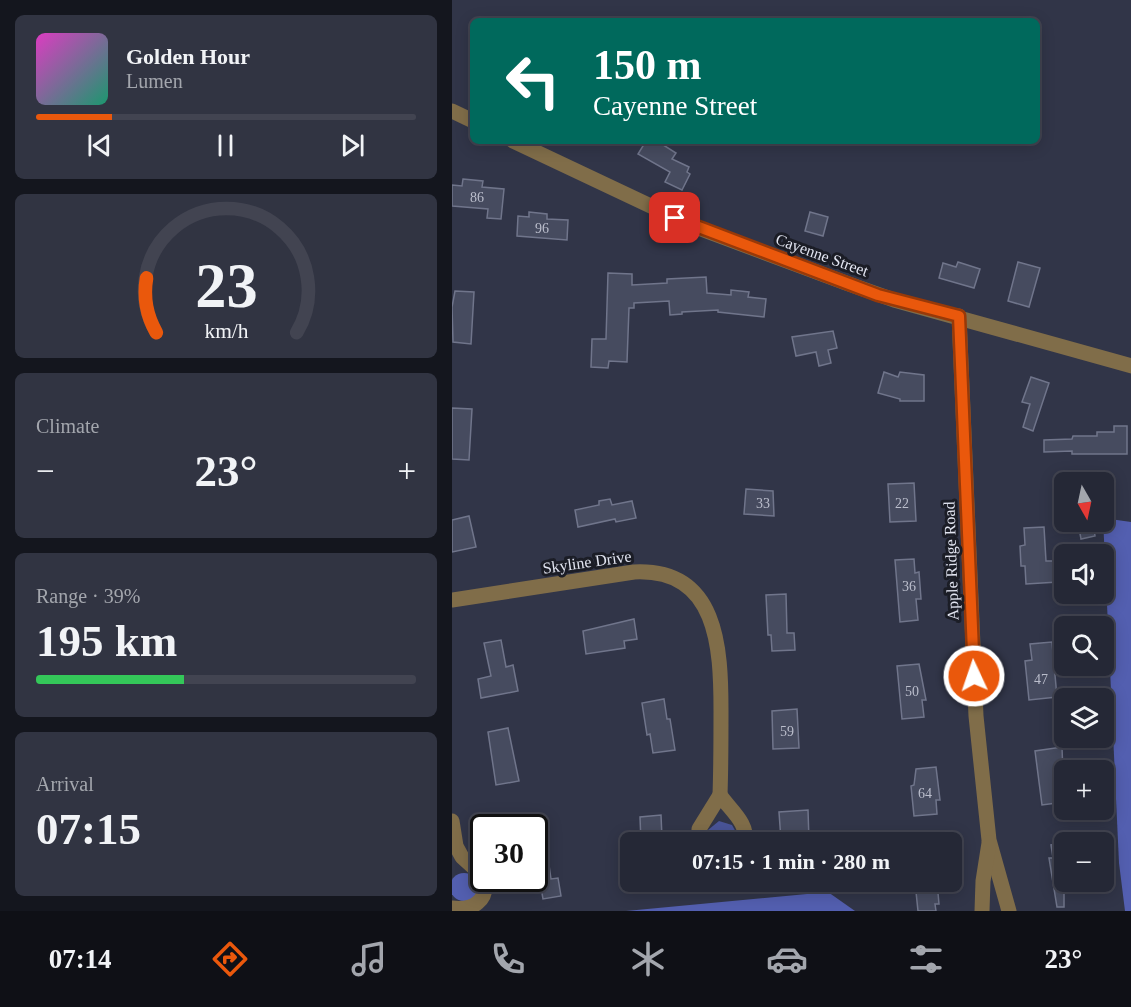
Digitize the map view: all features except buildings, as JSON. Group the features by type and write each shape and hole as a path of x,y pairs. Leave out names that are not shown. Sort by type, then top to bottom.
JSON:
{"street":[{"path":"452,111 470,120"},
{"name":"Cayenne Street","path":"519,144 693,226 894,300 959,316 1132,366"},
{"name":"Apple Ridge Road","path":"959,316 972,656 989,840 1009,911"},
{"name":"Skyline Drive","path":"452,600 634,572 663,574 685,585 698,596 704,605 720,654 720,795"},
{"path":"699,832 699,828 720,795 743,824 746,832"},
{"path":"452,821 456,846 462,857 470,865"},
{"name":"Apple Ridge Road","path":"982,911 983,881 989,840"},
{"path":"452,863 456,846"},
{"path":"452,908 462,911 476,906 485,892"}],"shaded area":[{"path":"1114,520 1131,522 1131,911 1125,911 1119,863 1114,748 1114,688 1111,688 1110,676 1114,676 1114,616 1108,616 1107,604 1114,604 1114,544 1104,544 1104,532 1114,532"},
{"path":"719,821 732,825 736,832 708,832"},
{"path":"459,874 469,874 470,892 477,892 469,900 459,900 452,894 452,880"},
{"path":"828,892 855,911 626,911"}],"route":[{"path":"675,218 878,295 959,316 974,676"}]}
